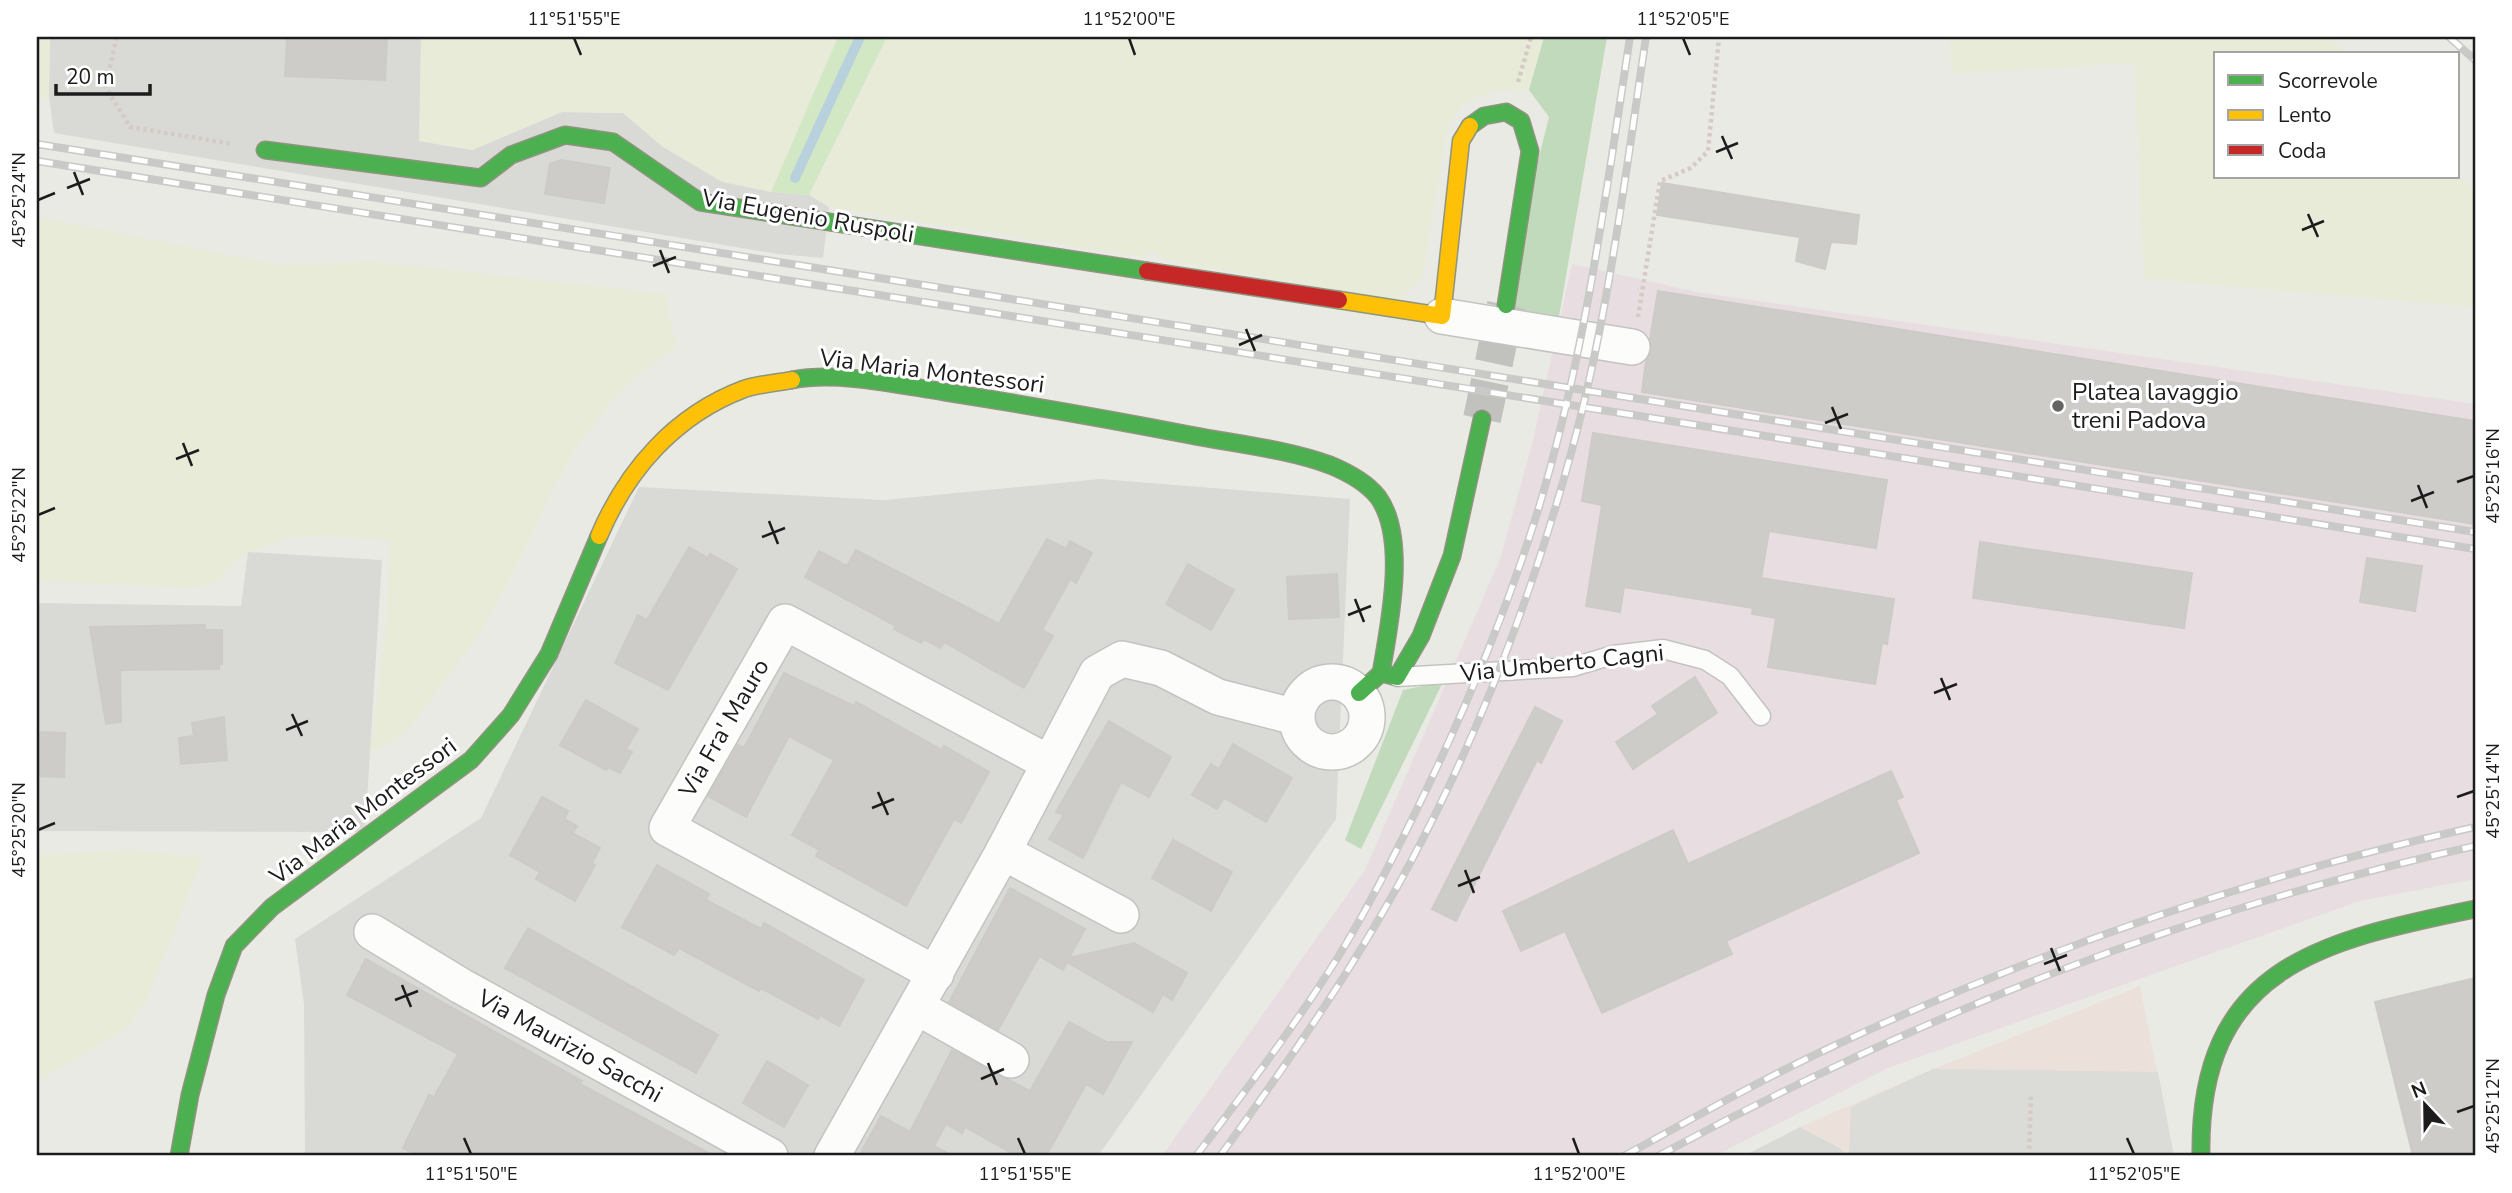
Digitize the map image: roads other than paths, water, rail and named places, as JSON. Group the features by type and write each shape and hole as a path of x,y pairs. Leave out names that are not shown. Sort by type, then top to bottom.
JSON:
{"street":[{"path":"1442,316 1461,141 1467,127 1479,117 1506,112 1521,121 1530,150 1506,305"},
{"name":"Via Eugenio Ruspoli","path":"265,150 481,178 511,155 565,135 613,142 700,202 1632,347"},
{"name":"Via Maria Montessori","path":"179,1156 190,1095 215,995 234,946 272,907 471,760 511,715 549,654 612,505 646,455 695,414 745,389 806,377 880,382 1093,416 1329,465 1356,478 1377,496 1391,520 1394,558 1387,638 1379,681"},
{"path":"832,1156 936,975 1073,723 1097,673 1122,659 1161,668 1218,697 1296,717 1302,737 1322,752 1347,750 1357,743 1368,721 1367,708 1379,681 1421,636 1452,556 1482,419"},
{"name":"Via Fra' Mauro","path":"936,975 667,828 785,622 1049,763"},
{"name":"Via Umberto Cagni","path":"1296,717 1300,702 1317,684 1379,681"},
{"path":"1003,852 1121,915"},
{"path":"2201,1156 2201,1108 2211,1064 2236,1014 2257,990 2288,965 2319,950 2371,933 2475,909"},
{"name":"Via Maurizio Sacchi","path":"372,932 461,986 771,1156"},
{"path":"917,1007 1012,1060"}],"lane":[{"name":"Via Umberto Cagni","path":"1379,681 1573,667 1613,655 1663,649 1705,660 1730,676 1761,716"}],"waterway":[{"path":"795,178 860,37"}],"tunnel":[{"path":"1482,419 1506,305"}],"railway":[{"path":"1196,1156 1305,1008 1359,921 1433,776 1495,633 1534,523 1567,403 1602,220 1630,37"},
{"path":"1220,1156 1320,1014 1387,906 1450,783 1505,655 1551,524 1595,353 1646,37"},
{"path":"2449,37 2475,60"},
{"path":"37,144 2475,532"},
{"path":"37,161 2475,549"},
{"path":"1624,1156 1758,1083 1840,1043 1994,976 2152,918 2232,892 2393,846 2475,827"},
{"path":"1658,1156 1855,1057 2056,972 2158,935 2262,902 2367,872 2475,846"}],"place":[{"name":"Platea lavaggio treni Padova","path":"2058,406"}]}
